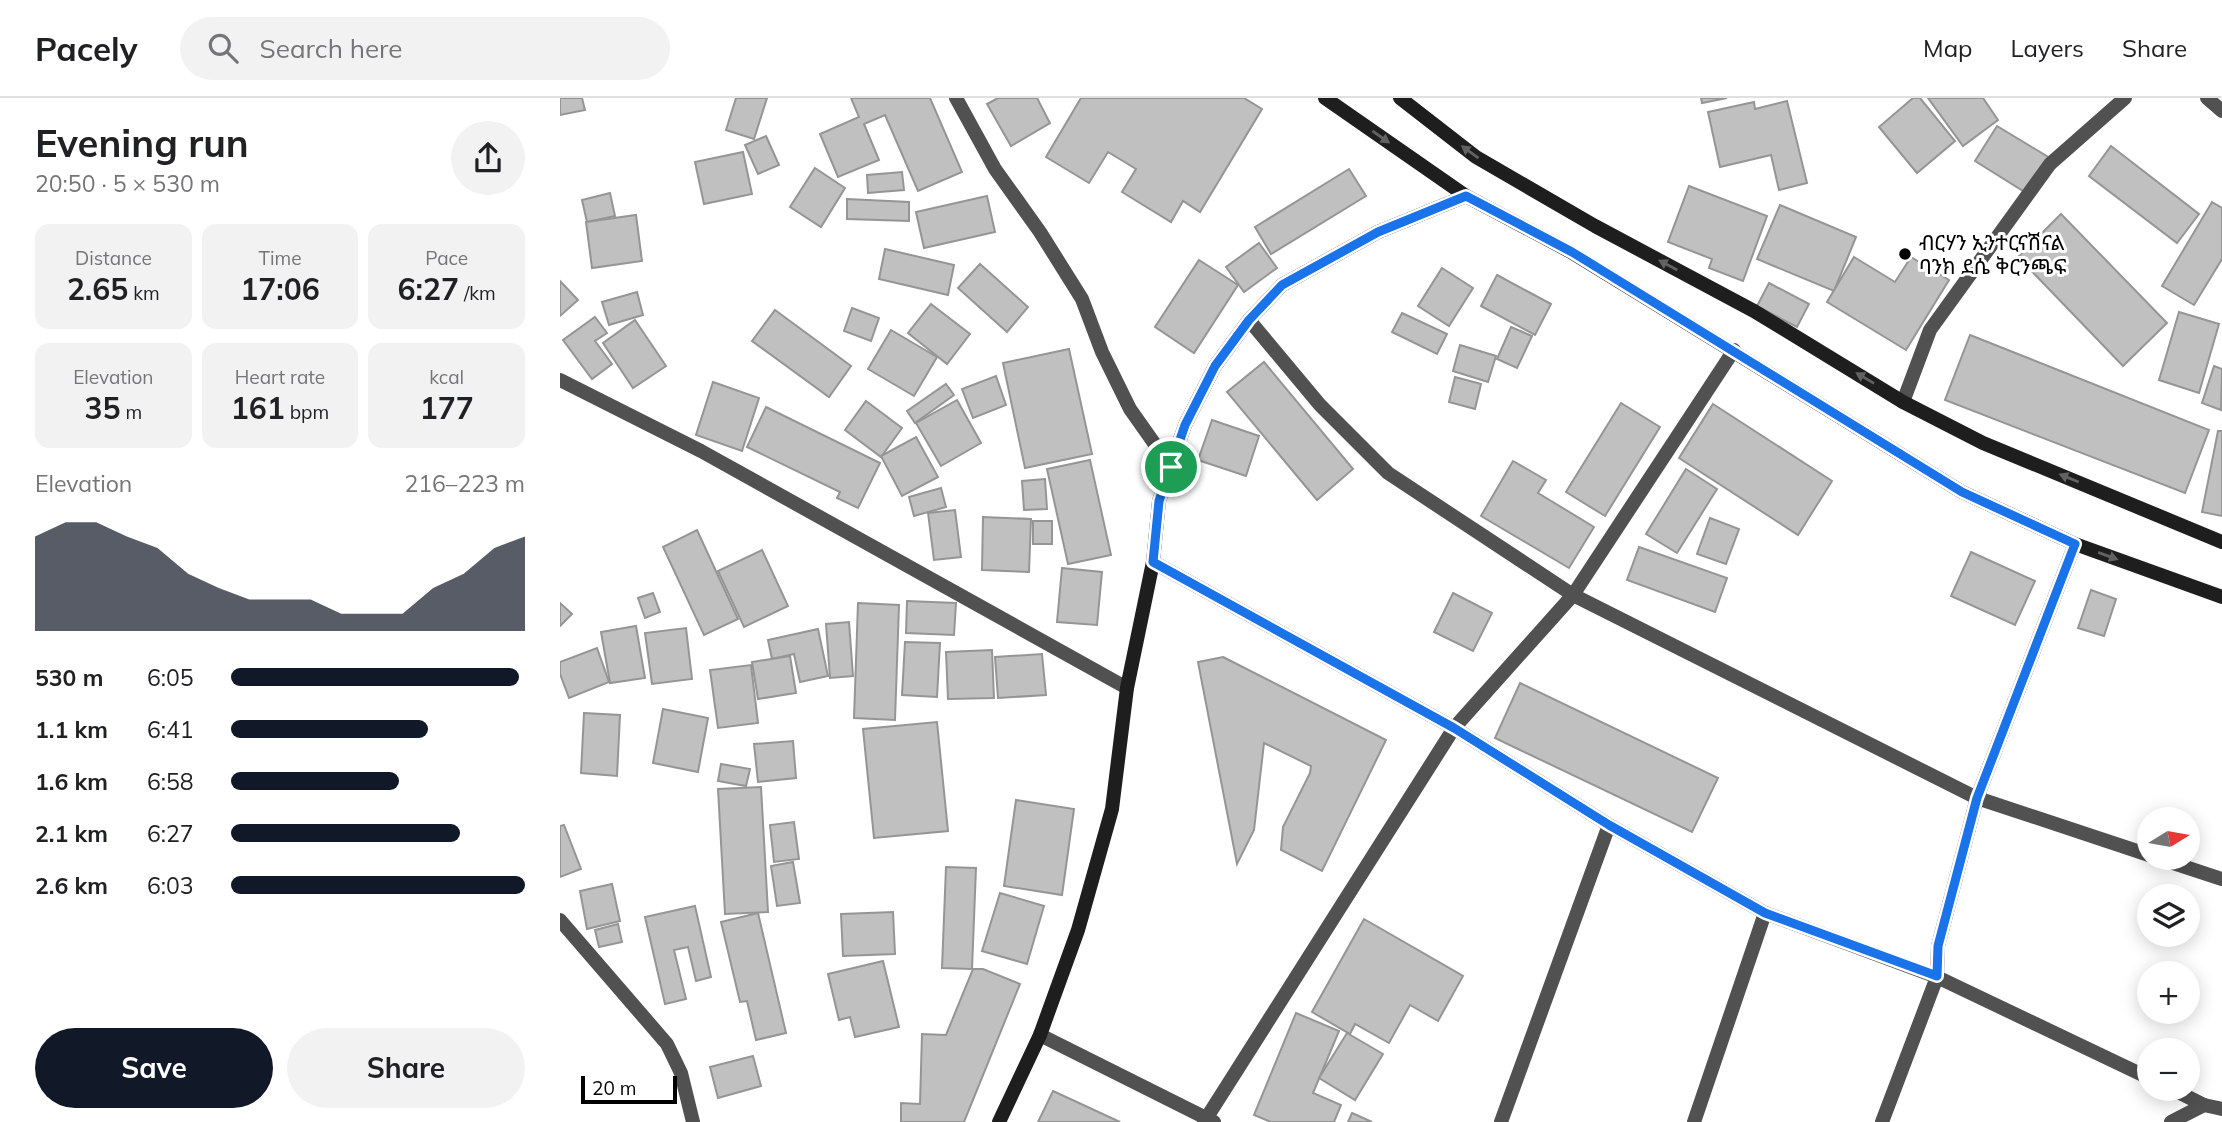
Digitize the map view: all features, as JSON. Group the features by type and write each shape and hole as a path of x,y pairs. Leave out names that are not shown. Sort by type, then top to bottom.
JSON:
{"street":[{"path":"956,98 995,169 1082,299 1102,352 1130,409 1171,467"},
{"path":"1325,98 1466,196 1572,252 1962,492 2075,544 2222,597"},
{"path":"1400,98 1476,157 1595,226 1754,311 1903,402 1983,443 2222,542"},
{"path":"1903,402 1930,330 2050,164 2125,98"},
{"path":"2207,98 2222,111"},
{"path":"999,1122 1040,1035 1078,930 1112,809 1126,688 1153,562 1159,501 1185,425 1215,366 1249,320 1282,285 1378,232 1466,196"},
{"path":"1249,320 1320,405 1388,473 1573,594 1977,798 2137,851"},
{"path":"1040,1035 1208,1121 1454,728 1573,594 1734,350"},
{"path":"560,380 701,451 1126,688"},
{"path":"1882,1122 1937,976 1938,946 1977,798 2075,544"},
{"path":"1153,562 1454,728 1609,825 1765,913 1937,976 2137,1073"},
{"path":"1501,1122 1609,825"},
{"path":"2195,870 2222,879"},
{"path":"1694,1122 1765,913"},
{"path":"560,920 667,1044 681,1073 693,1122"},
{"path":"2196,1101 2222,1109"},
{"path":"2171,1122 2204,1105"}],"building":[{"path":"560,98 582,98 585,110 560,115"},
{"path":"736,98 767,98 754,139 726,130"},
{"path":"851,98 930,98 962,172 918,191 885,115 864,124 879,160 838,177 820,134 859,117"},
{"path":"998,98 1037,98 1050,123 1011,146 987,104"},
{"path":"1081,98 1244,98 1262,109 1200,212 1183,201 1171,222 1122,192 1136,169 1108,152 1089,183 1046,157"},
{"path":"1701,98 1727,98 1702,103"},
{"path":"1913,98 1920,98 1955,141 1917,173 1879,127"},
{"path":"1928,98 1983,98 1998,120 1963,146"},
{"path":"1787,101 1807,183 1779,190 1771,155 1720,167 1708,112 1754,102 1755,109"},
{"path":"1997,126 2050,158 2028,194 1975,161"},
{"path":"766,136 779,165 758,174 745,145"},
{"path":"2111,146 2199,214 2177,243 2089,176"},
{"path":"743,152 752,194 704,204 695,162"},
{"path":"815,168 845,188 821,227 790,207"},
{"path":"1349,169 1366,196 1271,254 1255,227"},
{"path":"902,172 904,190 868,193 867,175"},
{"path":"1689,186 1767,216 1743,281 1709,268 1712,259 1668,242"},
{"path":"610,193 615,216 587,222 582,200"},
{"path":"987,196 995,232 924,248 916,212"},
{"path":"847,199 909,202 909,221 847,219"},
{"path":"2212,202 2222,208 2222,259 2194,305 2162,286"},
{"path":"1780,205 1856,237 1834,291 1757,259"},
{"path":"2061,214 2167,323 2123,366 2018,257"},
{"path":"636,215 642,261 592,268 586,222"},
{"path":"1259,243 1277,268 1244,292 1226,267"},
{"path":"885,249 954,265 948,295 879,279"},
{"path":"1854,257 1895,282 1911,257 1949,280 1906,350 1827,302"},
{"path":"1199,260 1238,285 1194,353 1155,327"},
{"path":"980,264 1028,307 1007,332 958,288"},
{"path":"1442,268 1473,288 1449,326 1418,306"},
{"path":"1497,275 1551,304 1535,335 1481,306"},
{"path":"560,281 578,300 560,316"},
{"path":"1769,283 1809,304 1797,327 1757,306"},
{"path":"637,292 643,315 609,325 602,302"},
{"path":"931,304 970,334 947,364 908,333"},
{"path":"852,308 879,318 871,341 844,331"},
{"path":"775,310 851,366 829,397 752,341"},
{"path":"2179,312 2219,324 2199,393 2159,380"},
{"path":"1402,313 1447,334 1437,354 1392,332"},
{"path":"595,317 607,333 595,341 612,364 592,379 563,340"},
{"path":"635,320 666,366 633,388 603,343"},
{"path":"1511,327 1532,336 1517,368 1497,359"},
{"path":"891,330 937,357 914,396 868,369"},
{"path":"1970,335 2209,430 2185,493 1945,400"},
{"path":"1460,345 1496,356 1488,382 1453,371"},
{"path":"1069,349 1092,454 1025,468 1003,363"},
{"path":"1264,362 1353,469 1317,500 1227,392"},
{"path":"2214,366 2222,369 2221,410 2202,403"},
{"path":"996,376 1006,405 973,418 962,389"},
{"path":"1455,377 1481,384 1475,409 1449,402"},
{"path":"713,382 759,398 742,451 696,435"},
{"path":"946,384 954,395 915,423 907,411"},
{"path":"957,400 981,443 941,466 916,423"},
{"path":"866,401 902,428 881,457 845,430"},
{"path":"1621,403 1660,427 1605,516 1566,492"},
{"path":"1713,404 1832,481 1798,535 1679,458"},
{"path":"766,407 880,463 858,508 837,498 840,492 747,447"},
{"path":"1212,420 1259,436 1246,476 1198,460"},
{"path":"2218,431 2222,431 2222,516 2202,512"},
{"path":"916,437 938,477 902,496 881,456"},
{"path":"1090,460 1111,555 1068,564 1047,469"},
{"path":"1513,461 1546,480 1538,493 1594,527 1569,568 1481,516"},
{"path":"1686,469 1717,489 1677,553 1646,534"},
{"path":"1045,479 1047,509 1024,510 1022,481"},
{"path":"941,488 946,507 914,516 909,497"},
{"path":"955,510 961,557 934,560 928,513"},
{"path":"983,517 1031,519 1029,572 982,570"},
{"path":"1710,518 1739,529 1726,564 1697,554"},
{"path":"1033,521 1052,521 1052,544 1033,544"},
{"path":"697,530 738,619 704,635 663,547"},
{"path":"1639,547 1727,578 1715,612 1627,580"},
{"path":"762,550 788,606 744,627 718,571"},
{"path":"1971,552 2035,581 2015,625 1951,596"},
{"path":"1062,568 1102,572 1097,625 1057,622"},
{"path":"2091,590 2116,599 2104,636 2078,628"},
{"path":"653,593 660,612 645,618 638,598"},
{"path":"1453,593 1492,613 1473,651 1434,632"},
{"path":"907,601 956,603 954,635 906,633"},
{"path":"560,603 572,614 560,626"},
{"path":"858,603 899,605 895,720 854,718"},
{"path":"849,622 853,676 830,678 826,624"},
{"path":"636,626 645,678 610,683 601,632"},
{"path":"686,628 692,679 652,684 645,633"},
{"path":"818,629 828,676 800,682 794,654 772,659 768,640"},
{"path":"905,642 940,643 937,697 902,695"},
{"path":"597,648 609,682 569,698 560,674 560,662"},
{"path":"992,650 994,698 948,699 946,652"},
{"path":"1042,654 1046,695 998,698 995,657"},
{"path":"790,656 796,693 758,699 752,662"},
{"path":"1223,657 1386,740 1322,871 1281,850 1283,827 1311,766 1264,743 1254,830 1237,864 1198,662"},
{"path":"751,665 758,723 718,728 710,670"},
{"path":"1520,683 1718,778 1692,832 1495,738"},
{"path":"663,709 708,718 698,772 653,763"},
{"path":"584,713 620,715 617,776 581,773"},
{"path":"937,722 948,831 874,838 863,729"},
{"path":"793,741 796,778 758,782 754,744"},
{"path":"721,764 750,769 746,786 718,781"},
{"path":"761,787 768,912 725,914 718,789"},
{"path":"1016,800 1074,809 1062,895 1004,886"},
{"path":"794,822 799,859 774,862 770,825"},
{"path":"564,825 581,869 560,877 560,826"},
{"path":"793,862 800,903 777,906 771,866"},
{"path":"946,867 976,868 972,969 942,968"},
{"path":"612,884 620,921 587,929 580,891"},
{"path":"1000,893 1044,906 1027,964 982,951"},
{"path":"695,906 711,977 696,981 688,947 674,950 686,999 665,1004 645,917"},
{"path":"893,912 895,954 843,956 841,914"},
{"path":"758,913 786,1033 756,1040 747,1001 740,1002 721,922"},
{"path":"1364,919 1463,976 1438,1021 1410,1005 1389,1043 1355,1024 1350,1034 1312,1012"},
{"path":"618,924 622,942 599,947 595,930"},
{"path":"883,961 899,1027 855,1037 850,1017 839,1020 828,974"},
{"path":"973,969 983,969 1020,984 964,1122 901,1122 901,1103 920,1104 922,1034 946,1035"},
{"path":"1296,1013 1339,1031 1313,1093 1341,1105 1334,1122 1271,1122 1254,1115"},
{"path":"1347,1033 1383,1054 1355,1100 1319,1078"},
{"path":"753,1056 761,1086 718,1098 710,1067"},
{"path":"1053,1091 1120,1122 1038,1122"},
{"path":"1352,1113 1372,1122 1348,1122"}],"place":[{"name":"ብርሃን ኢንተርናሽናል ባንክ ደሴ ቅርንጫፍ","path":"1905,254"}],"route":[{"path":"1466,196 1572,252 1962,492 2075,544 1977,798 1938,946 1937,976 1765,913 1609,825 1454,728 1153,562 1159,501 1171,467 1185,425 1215,366 1249,320 1282,285 1378,232 1466,196"}]}
